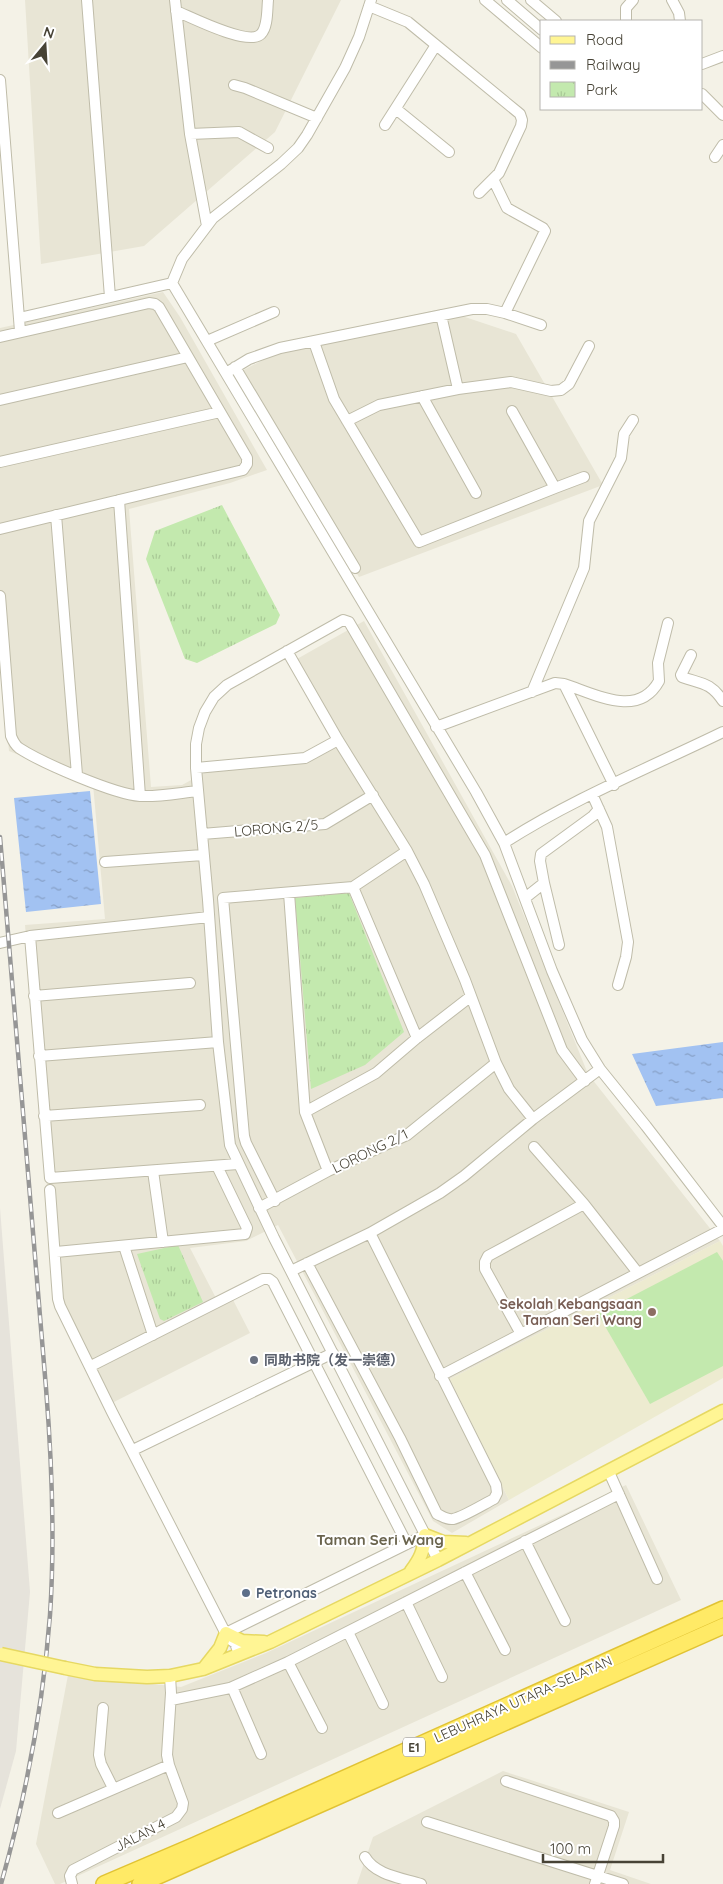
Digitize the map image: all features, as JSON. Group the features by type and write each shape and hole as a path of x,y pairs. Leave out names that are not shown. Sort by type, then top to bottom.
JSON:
{"highway":[{"name":"LEBUHRAYA UTARA–SELATAN","path":"104,1884 723,1609"},
{"name":"LEBUHRAYA UTARA–SELATAN","path":"140,1884 723,1626"}],"main road":[{"path":"1,1654 95,1674 147,1677 170,1676 203,1669 270,1642 408,1575 723,1411"},
{"path":"408,1575 421,1558 425,1535 451,1544 469,1544"},
{"path":"203,1669 227,1636 251,1642 270,1642"}],"street":[{"path":"87,0 110,297"},
{"path":"176,5 240,37 252,38 260,35 264,29 268,0"},
{"path":"485,0 540,46"},
{"path":"507,0 540,28"},
{"path":"531,0 555,20"},
{"path":"626,20 626,8 633,0"},
{"path":"672,0 680,20"},
{"path":"172,283 182,259 220,212 281,164 298,148 345,68 370,3 408,22 520,114 521,126 503,166 480,193"},
{"path":"176,5 190,134 207,226"},
{"path":"385,125 436,45"},
{"path":"703,64 723,56"},
{"path":"0,80 20,332"},
{"path":"234,85 317,118"},
{"path":"703,95 723,115"},
{"path":"396,109 449,152"},
{"path":"190,134 239,132 268,148"},
{"path":"715,156 723,145"},
{"path":"493,179 507,208 543,228 545,231 505,313"},
{"path":"19,318 172,283"},
{"path":"172,283 476,792 504,843 556,979 582,1040 600,1070 646,1126 723,1228 440,1376"},
{"path":"0,337 149,303 154,304 159,307 247,458 247,464 243,470 0,529"},
{"path":"226,373 264,353 441,315 480,309 505,313 541,325"},
{"path":"206,341 274,312"},
{"path":"441,315 458,388"},
{"path":"314,342 334,398 419,542 584,477"},
{"path":"348,420 379,405 458,388 512,382 551,391 562,390 569,384 589,346"},
{"path":"0,400 188,358"},
{"path":"236,367 355,568"},
{"path":"422,396 476,493"},
{"path":"512,411 556,488"},
{"path":"0,462 220,412"},
{"path":"532,692 584,568 589,521 621,458 624,434 634,420"},
{"path":"119,500 140,796"},
{"path":"56,515 77,775"},
{"path":"0,596 11,736 13,742 19,748 46,762 109,788 140,796 198,791"},
{"path":"438,1560 259,1208 230,1145 218,1042 196,768 196,744 199,728 205,712 214,698 227,685 343,620 349,622 485,854 562,1050 585,1081"},
{"path":"436,727 555,683 564,684 621,702 634,701 648,695 659,681 658,663 668,623"},
{"path":"287,650 338,740 407,851 424,884 496,1063 509,1089 534,1120"},
{"path":"691,655 681,675 682,677 702,682 717,692 723,701"},
{"path":"564,684 614,785"},
{"path":"504,843 535,823 592,794 723,732"},
{"path":"196,768 305,758 338,740"},
{"path":"592,794 608,832 628,942 626,958 618,985"},
{"name":"LORONG 2/5","path":"202,834 325,824 373,795"},
{"path":"559,945 544,884 540,860 541,854 593,816 599,809"},
{"path":"275,1201 244,1136 223,898 353,887 407,851"},
{"path":"105,862 204,855"},
{"path":"525,898 544,884"},
{"path":"353,887 417,1038"},
{"path":"289,893 305,1112 328,1171"},
{"path":"0,943 30,936 209,917"},
{"path":"30,936 50,1178 238,1164"},
{"path":"34,996 190,983"},
{"path":"305,1112 376,1073 470,997"},
{"path":"39,1056 218,1042"},
{"name":"LORONG 2/1","path":"259,1208 328,1171 407,1134 496,1063"},
{"path":"291,1271 370,1232 440,1193 600,1070"},
{"path":"44,1116 200,1105"},
{"path":"534,1147 584,1204 638,1273"},
{"path":"56,1252 245,1234 247,1228 217,1166"},
{"path":"153,1171 163,1242"},
{"path":"50,1190 58,1298 90,1366 227,1636 228,1646 236,1655"},
{"path":"522,1334 485,1269 485,1262 488,1256 584,1204"},
{"path":"308,1263 400,1438 437,1514 444,1518 453,1519 494,1499 497,1493 496,1485 440,1376 370,1232"},
{"path":"124,1246 152,1335"},
{"path":"90,1366 263,1279 269,1279 273,1282 408,1544"},
{"path":"132,1450 333,1352"},
{"path":"609,1472 657,1579"},
{"path":"171,1700 232,1687 288,1662 619,1494"},
{"path":"227,1636 425,1535"},
{"path":"525,1541 565,1621"},
{"path":"465,1572 505,1650"},
{"path":"406,1602 442,1677"},
{"path":"348,1632 383,1704"},
{"path":"288,1662 322,1728"},
{"name":"JALAN 4","path":"72,1883 70,1874 77,1868 176,1817 180,1813 184,1803 169,1765 167,1746 171,1700 170,1676"},
{"path":"232,1687 261,1754"},
{"path":"103,1708 99,1755 101,1764 113,1788"},
{"path":"58,1813 169,1765"},
{"path":"506,1781 611,1816 614,1826 597,1880"},
{"path":"426,1822 597,1880 623,1884"},
{"path":"365,1857 369,1864 377,1870 421,1884"}],"shaded area":[{"path":"25,0 341,0 275,132 144,246 41,264"},
{"path":"163,292 180,317 267,470 230,483 129,509 151,787 182,785 215,767 304,760 342,739 297,659 364,621 512,886 588,1074 720,1241 450,1379 509,1500 452,1533 433,1521 278,1225 246,1241 190,1248 217,1300 230,1294 250,1333 108,1405 57,1307 25,925 105,919 93,784 9,751 0,648 0,328"},
{"path":"441,309 516,334 603,485 359,577 238,373 303,339"},
{"path":"0,1208 30,1592 16,1751 0,1809"},
{"name":"Sekolah Kebangsaan Taman Seri Wang","path":"720,1241 723,1246 723,1378 509,1500 450,1379"},
{"path":"626,1485 681,1600 60,1884 55,1884 36,1844 68,1675 181,1687 266,1653"},
{"path":"503,1771 629,1812 610,1870 651,1884 357,1884 373,1837"}],"green space":[{"path":"222,505 280,615 276,624 197,663 185,659 146,559 155,531"},
{"path":"349,893 404,1032 365,1065 311,1089 295,898"},
{"path":"178,1245 203,1302 164,1321 160,1319 137,1254"},
{"path":"717,1252 723,1261 723,1366 650,1404 598,1314"}],"water":[{"path":"90,791 101,904 26,912 14,798"},
{"path":"723,1042 723,1098 656,1106 632,1054"}],"railway":[{"path":"0,837 46,1388 53,1530 52,1587 43,1683 26,1784 1,1884"}],"place":[{"name":"Sekolah Kebangsaan Taman Seri Wang","path":"652,1312"},
{"name":"同助书院（发一崇德）","path":"254,1360"},
{"name":"Petronas","path":"246,1593"}],"district":[{"name":"Taman Seri Wang","path":"380,1539"}]}
